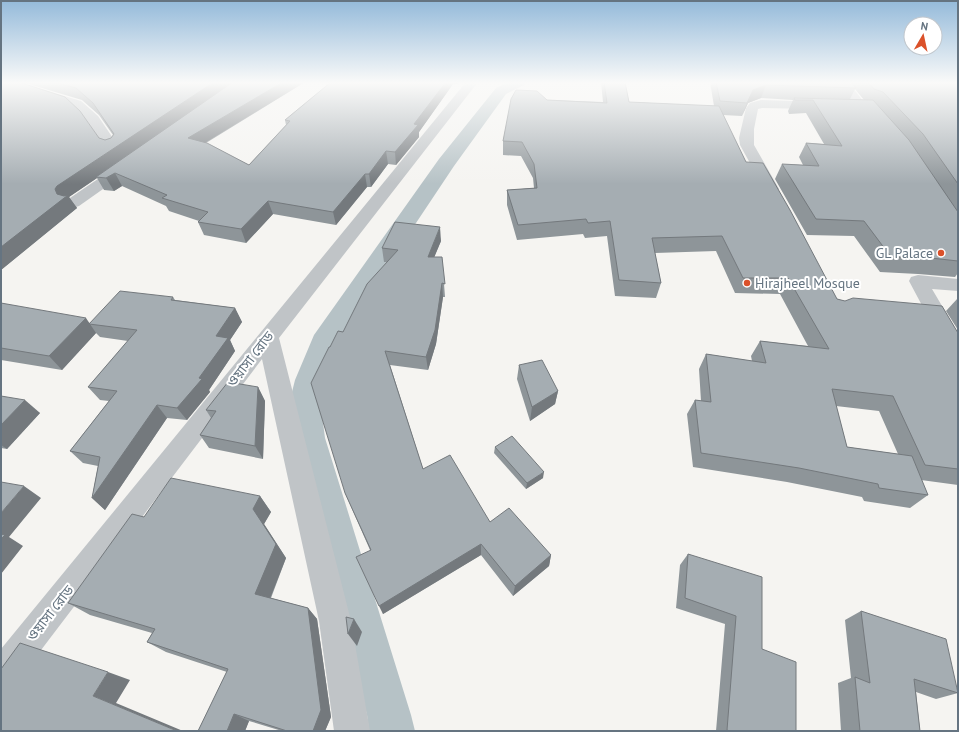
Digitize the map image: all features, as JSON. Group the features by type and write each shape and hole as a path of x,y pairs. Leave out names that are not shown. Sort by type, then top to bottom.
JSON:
{"street":[{"path":"90,116 112,147"},
{"name":"ওয়াসা রোড","path":"1,675 445,116"},
{"path":"751,116 746,138 747,145 777,200"},
{"path":"73,203 135,159"},
{"path":"958,285 918,281 958,352"},
{"path":"268,337 335,621 352,731"}],"building":[{"path":"1,116 84,116 99,138 105,140 111,138 114,134 102,116 162,116 57,186 55,189 57,194 64,196 68,195 1,247"},
{"path":"184,116 225,116 188,138 207,143 249,165 290,121 285,120 290,116 420,116 414,124 418,125 395,152 386,151 369,174 365,174 333,212 268,201 241,229 198,222 208,212 162,198 167,195 115,173 106,178 96,177"},
{"path":"508,116 724,116 746,162 763,163 790,210 837,299 845,301 853,298 942,306 958,333 958,469 925,465 893,396 832,389 847,447 912,456 928,495 879,488 878,484 799,468 701,453 695,400 711,402 706,354 766,363 760,341 829,349 788,278 743,278 722,236 652,238 661,283 619,280 610,221 588,223 586,219 518,225 507,190 537,188 534,164 522,142 503,141"},
{"path":"823,116 888,116 909,140 958,212 958,261 931,258 891,257 864,221 816,219 782,164 819,166 806,143 842,146"},
{"path":"906,116 958,116 958,184 923,134"},
{"path":"395,222 440,227 428,257 442,257 445,284 442,283 435,330 426,357 385,351 423,469 450,455 490,522 509,508 551,555 515,586 481,544 379,606 356,557 371,550 345,493 311,383 338,331 343,332 367,284 398,250 382,248"},
{"path":"120,291 173,297 171,300 235,308 216,336 228,338 199,378 202,379 177,408 157,405 92,498 100,457 70,451 117,391 88,387 137,330 89,324"},
{"path":"1,303 86,318 49,356 1,348"},
{"path":"542,360 558,391 532,407 519,365"},
{"path":"228,382 258,387 255,446 200,435 216,411 206,410"},
{"path":"1,396 25,400 1,425"},
{"path":"512,436 544,472 527,483 495,447"},
{"path":"171,478 260,496 253,509 276,544 255,594 308,608 321,710 313,731 287,731 234,714 227,731 198,731 228,669 147,642 155,629 68,603 132,514 144,517"},
{"path":"1,482 24,486 1,513"},
{"path":"688,554 762,577 762,649 796,662 796,731 727,730 736,616 685,598"},
{"path":"861,611 946,639 958,693 914,679 920,731 860,731 855,677 870,683"},
{"path":"346,617 354,619 348,634"},
{"path":"20,643 108,672 93,696 177,731 1,731 1,669"}],"waterway":[{"path":"392,731 389,715 309,438 305,400 309,380 327,335 446,163 482,116"}],"place":[{"name":"GL Palace","path":"941,253"},
{"name":"Hirajheel Mosque","path":"747,283"}]}
